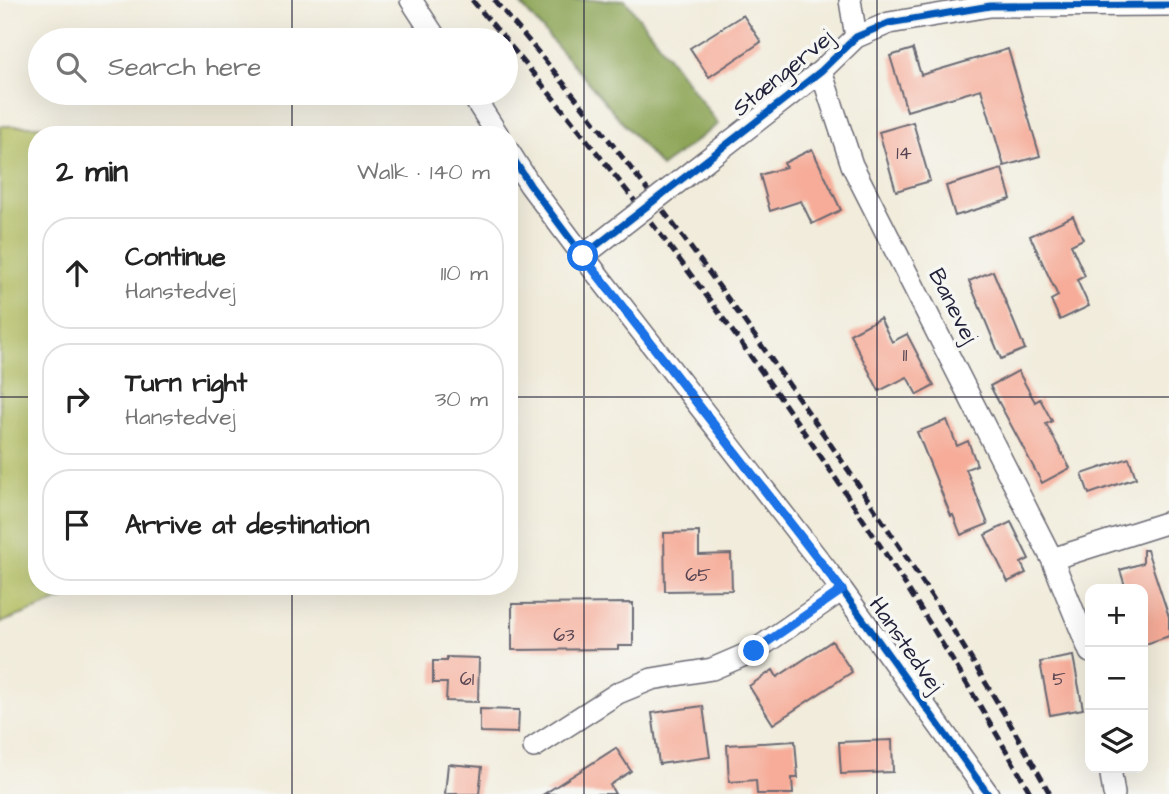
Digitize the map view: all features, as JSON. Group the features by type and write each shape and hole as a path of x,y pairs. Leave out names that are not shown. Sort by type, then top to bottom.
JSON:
{"street":[{"path":"411,0 429,28"},
{"path":"850,0 856,37"},
{"name":"Stængervej","path":"583,256 821,71 856,37 889,23 990,6 1169,5"},
{"name":"Banevej","path":"821,71 852,165 1052,559 1088,647"},
{"path":"479,105 492,126"},
{"name":"Hanstedvej","path":"518,166 583,256 842,590 988,794"},
{"path":"1052,559 1169,522"},
{"name":"Hanstedvej","path":"534,747 618,693 652,679 712,669 754,651 842,590"},
{"path":"1111,773 1114,794"}],"green space":[{"path":"517,0 625,0 718,124 661,167"},
{"path":"0,126 28,126 28,595 74,595 0,623"}],"building":[{"path":"743,15 761,42 709,77 690,48"},
{"path":"913,49 921,75 1008,49 1040,156 1004,166 981,89 907,111 890,56"},
{"path":"913,122 930,181 896,191 879,132"},
{"path":"812,149 841,210 812,224 801,201 770,211 760,175 786,167 784,163"},
{"path":"1002,169 1011,199 955,216 946,186"},
{"path":"1073,216 1083,239 1071,245 1085,276 1077,280 1089,306 1060,320 1051,300 1058,296 1030,236"},
{"path":"993,271 1025,349 1001,359 969,281"},
{"path":"880,318 892,342 907,334 934,386 917,395 907,377 879,391 850,334"},
{"path":"1018,371 1035,402 1040,399 1052,421 1046,424 1070,468 1042,483 990,386"},
{"path":"947,420 957,446 968,441 977,465 966,469 988,524 961,535 917,432"},
{"path":"1129,458 1136,478 1089,494 1082,474"},
{"path":"1011,522 1029,559 1021,563 1026,573 1008,582 985,535"},
{"path":"699,532 699,555 731,554 732,590 665,591 664,533"},
{"path":"1143,550 1147,550 1169,617 1169,636 1148,643 1148,584 1124,584 1120,570 1143,563"},
{"path":"633,603 633,646 618,646 618,649 512,650 512,604"},
{"path":"832,641 852,672 773,724 749,686 773,670 777,677"},
{"path":"1073,656 1083,709 1050,715 1040,662"},
{"path":"447,657 479,658 478,702 446,701 447,683 433,683 433,661 447,661"},
{"path":"703,706 710,757 659,764 652,713"},
{"path":"480,709 519,710 518,733 480,732"},
{"path":"892,740 893,772 841,774 839,742"},
{"path":"795,741 798,778 792,778 793,794 757,794 756,780 729,782 727,745"},
{"path":"616,748 631,771 610,785 615,794 544,794"},
{"path":"448,764 482,767 479,794 445,794"}],"railway":[{"path":"472,0 495,28"},
{"path":"494,0 517,28"},
{"path":"518,29 651,194 797,396 929,592 1050,794"},
{"path":"518,55 699,285 770,384 906,586 1031,794"}],"cycle path":[{"path":"583,256 821,71 856,37 889,23 990,6 1169,5"},
{"path":"518,166 583,256 842,590 988,794"}],"route":[{"path":"583,256 842,590 754,651"}]}
